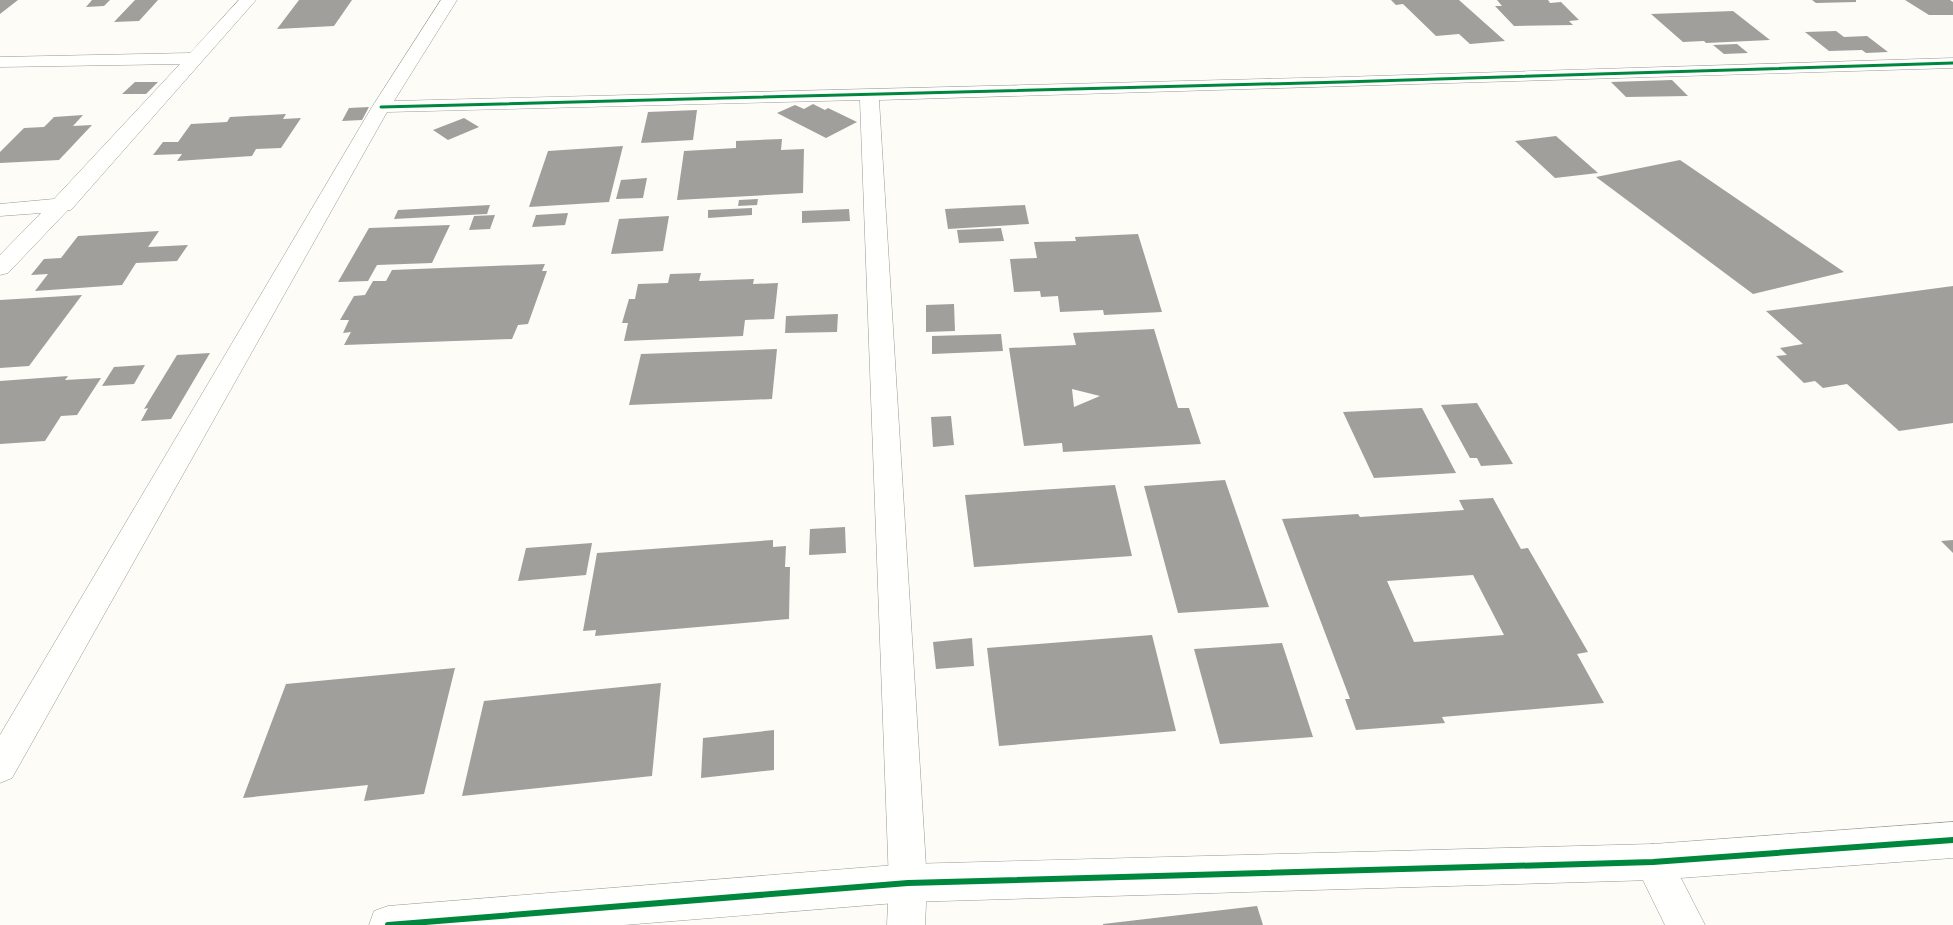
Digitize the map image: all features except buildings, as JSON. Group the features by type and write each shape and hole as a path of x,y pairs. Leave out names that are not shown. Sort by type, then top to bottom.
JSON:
{"street":[{"path":"0,268 63,205 193,58 248,0"},
{"path":"0,767 381,107 449,0"},
{"path":"0,62 193,58"},
{"path":"381,107 869,95 1953,63"},
{"path":"869,95 908,883 906,925"},
{"path":"0,210 63,205"},
{"path":"388,925 908,883 1653,862 1953,840"},
{"path":"1653,862 1686,925"}],"cycle path":[{"path":"381,107 1343,82 1953,63"},
{"path":"388,925 908,883 1653,862 1953,840"}]}
